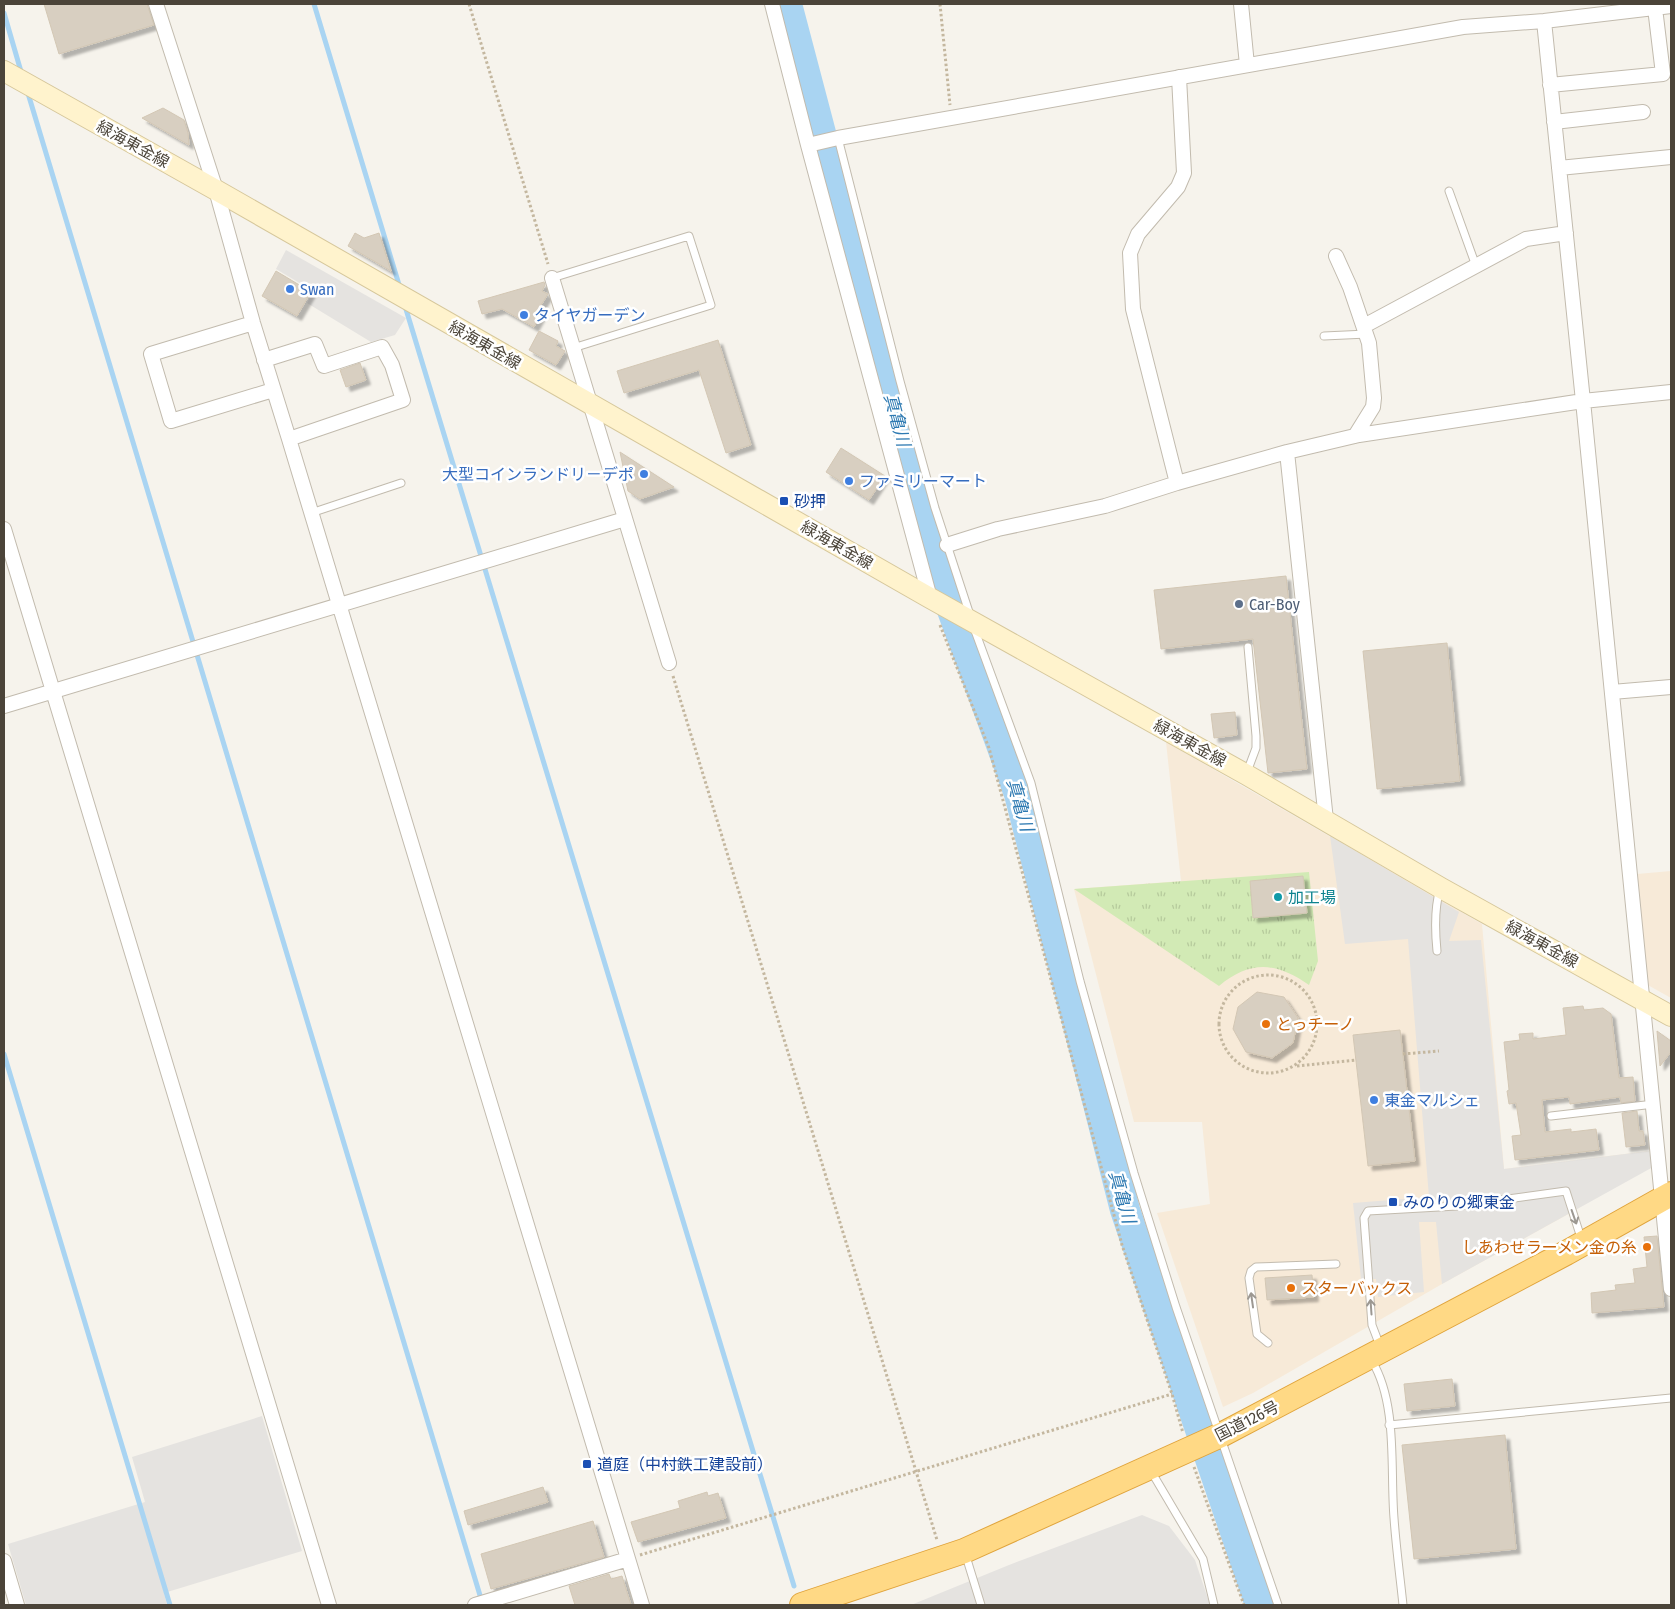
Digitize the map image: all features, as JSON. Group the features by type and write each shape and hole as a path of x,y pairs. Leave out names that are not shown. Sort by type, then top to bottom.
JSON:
{"highway":[{"name":"国道126号","path":"802,1605 954,1554 1221,1435 1583,1243 1667,1196"}],"main road":[{"name":"緑海東金線","path":"4,71 972,622 1247,775 1441,888 1671,1016"}],"street":[{"path":"156,4 216,190 273,390 642,1605"},
{"path":"772,4 930,598"},
{"path":"1241,4 1247,65"},
{"path":"808,145 951,117 1463,27 1544,21 1638,7 1655,8 1671,6"},
{"path":"1550,86 1662,74 1655,8"},
{"path":"1544,21 1643,1001 1654,1104 1667,1196 1671,1289"},
{"path":"1177,483 1133,309 1130,254 1138,234 1178,187 1184,173 1179,77"},
{"path":"1554,122 1643,112"},
{"path":"1559,168 1671,157"},
{"path":"1365,330 1526,238 1566,232"},
{"path":"1336,256 1350,287 1369,343 1374,398 1373,407 1355,436"},
{"path":"552,278 670,663"},
{"path":"253,323 151,354 171,421 273,390"},
{"path":"264,360 315,344 324,366 382,347 392,365 403,400 289,439"},
{"path":"947,545 998,528 1105,506 1177,483 1287,452 1355,436 1583,401 1671,392"},
{"path":"1287,452 1326,820"},
{"path":"4,706 625,520"},
{"path":"4,529 329,1605"},
{"path":"1612,692 1671,687"},
{"path":"475,1605 628,1558"},
{"path":"4,1561 17,1605"}],"lane":[{"path":"838,138 900,381 935,508 972,622 1031,783 1080,981 1134,1173 1176,1307 1278,1605"},
{"path":"1449,190 1476,266"},
{"path":"552,278 689,236 711,305 573,348"},
{"path":"1324,336 1365,330"},
{"path":"311,513 402,483"},
{"path":"1247,775 1256,748 1248,647"},
{"path":"1437,951 1435,923 1437,899 1441,888"},
{"path":"1551,1116 1654,1104"},
{"path":"1403,1605 1394,1518 1389,1425 1384,1385 1376,1353 1372,1325 1364,1218 1368,1211 1457,1206 1566,1191 1583,1243"},
{"path":"1268,1343 1256,1334 1249,1278 1251,1271 1256,1267 1336,1264"},
{"path":"1389,1425 1671,1398"},
{"path":"1149,1468 1203,1559 1214,1605"},
{"path":"954,1554 981,1605"}],"path":[{"path":"469,4 552,278"},
{"path":"940,4 951,117"},
{"path":"930,598 989,748 1122,1245 1172,1394 1188,1450 1244,1605"},
{"path":"670,663 917,1472 954,1554"},
{"path":"1295,1066 1307,1056 1315,1040 1318,1023 1315,1006 1306,992 1292,981 1276,975 1259,975 1244,980 1232,990 1223,1003 1219,1018 1219,1034 1225,1048 1234,1060 1247,1069 1262,1074 1278,1073 1295,1066 1356,1060"},
{"path":"1403,1054 1439,1051"},
{"path":"628,1558 1172,1394"}],"shaded area":[{"path":"286,250 406,318 395,335 371,342 307,303 313,291 276,269"},
{"path":"1166,742 1482,924 1504,1169 1649,1151 1572,1212 1442,1284 1253,1393 1223,1407 1157,1213 1210,1204 1202,1122 1134,1122 1074,889 1181,881"},
{"path":"1330,836 1459,912 1449,941 1481,940 1504,1169 1649,1151 1653,1167 1442,1284 1436,1222 1419,1222 1424,1292 1378,1297 1376,1279 1361,1279 1353,1203 1429,1197 1408,939 1345,944"},
{"path":"1671,871 1671,998 1646,984 1637,874"},
{"path":"262,1416 302,1551 164,1593 167,1605 26,1605 8,1544 145,1502 132,1457"},
{"path":"1142,1515 1169,1526 1195,1560 1210,1605 911,1605 1009,1565"}],"green space":[{"path":"1309,872 1318,961 1309,985 1286,972 1264,967 1242,972 1219,986 1074,889"}],"building":[{"path":"44,4 147,4 154,25 59,54"},
{"path":"163,108 184,120 189,145 142,118"},
{"path":"355,233 364,238 379,233 391,271 348,246"},
{"path":"276,271 311,292 297,316 262,296"},
{"path":"544,282 545,285 542,291 548,294 538,310 542,313 534,327 502,309 482,314 478,301"},
{"path":"539,331 558,341 556,346 565,351 556,365 529,350"},
{"path":"718,340 751,445 726,453 699,370 624,393 617,371"},
{"path":"360,363 366,380 346,387 340,370"},
{"path":"841,448 885,476 869,500 826,472"},
{"path":"620,452 674,487 640,499 628,491"},
{"path":"1286,576 1307,769 1268,773 1253,639 1161,649 1154,590"},
{"path":"1447,643 1460,781 1377,789 1363,651"},
{"path":"1235,712 1237,735 1214,738 1211,714"},
{"name":"加工場","path":"1303,876 1307,913 1253,918 1250,881"},
{"path":"1257,992 1284,997 1298,1018 1293,1043 1272,1058 1246,1052 1233,1029 1238,1007"},
{"path":"1583,1006 1584,1010 1603,1008 1611,1014 1619,1078 1633,1077 1635,1101 1621,1103 1620,1097 1570,1104 1569,1097 1542,1100 1545,1132 1571,1129 1571,1132 1596,1129 1599,1150 1515,1160 1512,1136 1521,1135 1516,1103 1509,1104 1504,1042 1520,1040 1519,1034 1533,1033 1533,1039 1566,1035 1563,1008"},
{"path":"1400,1030 1415,1161 1368,1166 1353,1035"},
{"path":"1657,1031 1671,1041 1671,1052 1660,1066"},
{"path":"1637,1111 1639,1131 1643,1131 1645,1145 1626,1147 1622,1113"},
{"path":"1657,1236 1664,1307 1592,1313 1591,1293 1616,1290 1615,1285 1635,1283 1633,1269 1647,1267 1644,1237"},
{"path":"1312,1275 1314,1297 1267,1300 1265,1278"},
{"path":"1452,1379 1455,1406 1407,1411 1404,1384"},
{"path":"1505,1435 1516,1549 1414,1559 1402,1445"},
{"path":"543,1487 548,1502 468,1525 464,1511"},
{"path":"707,1492 708,1496 718,1493 726,1518 638,1542 631,1522 680,1508 678,1501"},
{"path":"593,1521 604,1557 491,1589 481,1554"},
{"path":"609,1574 611,1579 622,1576 631,1605 575,1605 569,1586"}],"waterway":[{"path":"314,4 400,288"},
{"name":"真亀川","path":"787,4 933,558 1019,794 1125,1210 1260,1605"},
{"path":"4,13 22,75"},
{"path":"27,90 482,1602"},
{"path":"405,306 794,1586"},
{"path":"4,1054 170,1605"}],"place":[{"name":"Swan","path":"290,289"},
{"name":"タイヤガーデン","path":"524,315"},
{"name":"大型コインランドリ－デポ","path":"644,474"},
{"name":"ファミリーマート","path":"849,481"},
{"name":"砂押","path":"784,501"},
{"name":"Car-Boy","path":"1239,604"},
{"name":"加工場","path":"1278,897"},
{"name":"とっチーノ","path":"1266,1024"},
{"name":"東金マルシェ","path":"1374,1100"},
{"name":"みのりの郷東金","path":"1393,1202"},
{"name":"しあわせラーメン金の糸","path":"1647,1247"},
{"name":"スターバックス","path":"1291,1288"},
{"name":"道庭（中村鉄工建設前）","path":"587,1464"}]}
